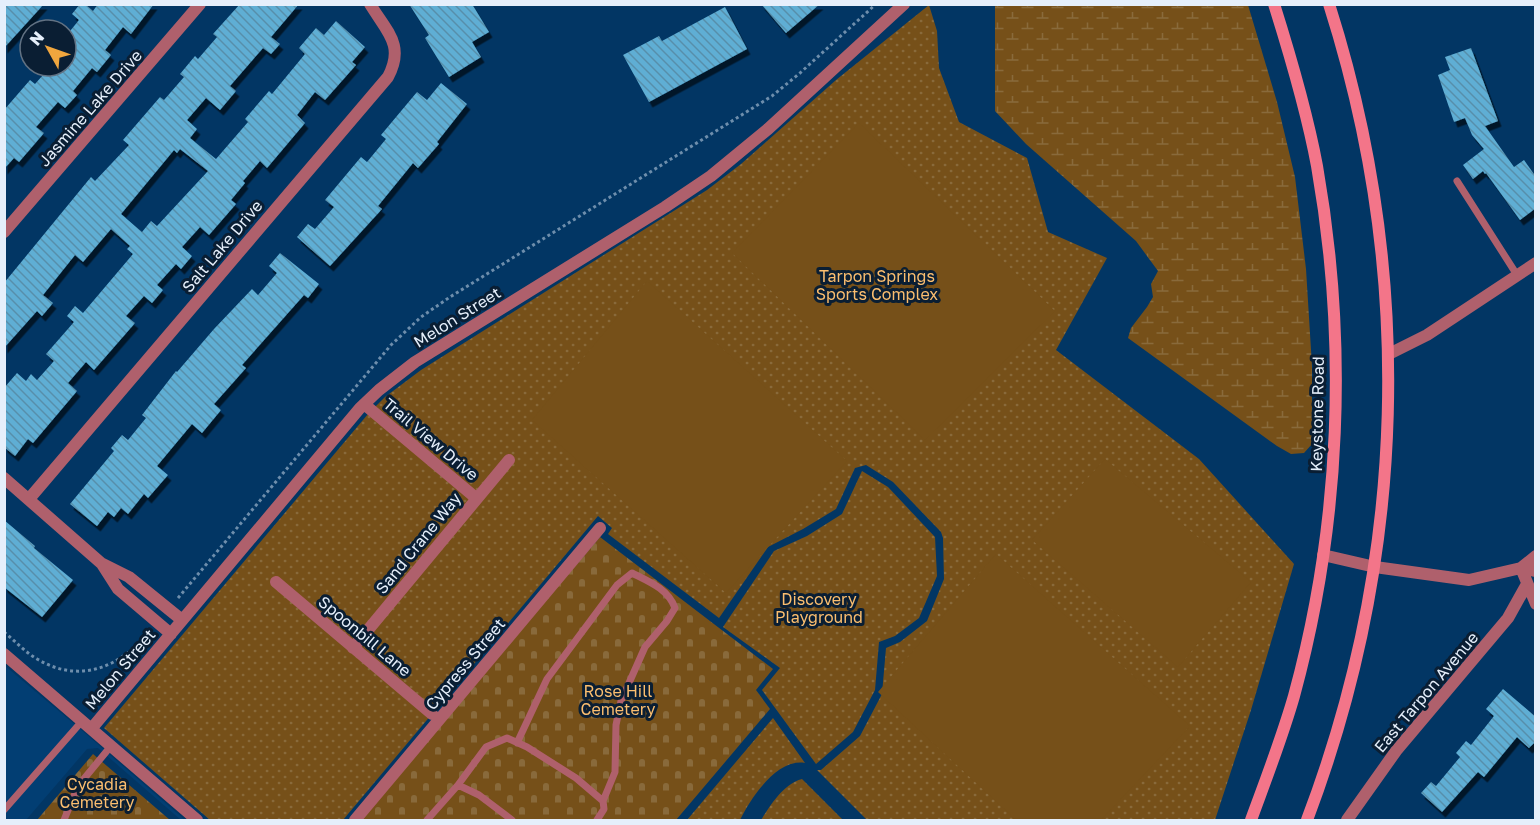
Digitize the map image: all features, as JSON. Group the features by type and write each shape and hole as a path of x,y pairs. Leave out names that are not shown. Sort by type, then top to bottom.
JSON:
{"main road":[{"name":"Keystone Road","path":"1251,820 1273,763 1294,696 1310,630 1332,484 1336,402 1335,319 1329,250 1317,165 1298,84 1274,4"},
{"path":"1307,820 1325,775 1347,701 1359,653 1375,567 1384,498 1389,354 1381,236 1376,199 1365,140 1329,4"}],"street":[{"name":"Jasmine Lake Drive","path":"4,232 200,4"},
{"name":"Salt Lake Drive","path":"29,499 388,77 394,65 396,49 370,4"},
{"name":"Melon Street","path":"87,724 171,634 364,404 379,390 415,362 670,204 711,176 768,129 904,4"},
{"path":"1389,354 1427,335 1536,263"},
{"name":"Trail View Drive","path":"364,404 476,498"},
{"name":"Sand Crane Way","path":"353,648 508,460"},
{"path":"4,478 101,563 129,577 182,620"},
{"name":"Cypress Street","path":"355,820 600,528"},
{"path":"1323,555 1375,567 1469,580 1521,568 1536,556"},
{"path":"101,563 118,589 171,634"},
{"path":"1521,568 1536,572"},
{"path":"1521,568 1536,604"},
{"name":"Spoonbill Lane","path":"276,582 432,714"},
{"name":"East Tarpon Avenue","path":"1347,820 1396,751 1508,618 1527,584"},
{"path":"4,654 197,820"}],"lane":[{"path":"1457,181 1517,275"},
{"path":"517,743 547,680 617,585 633,573 658,586 672,597 675,608 668,621 645,647 621,701 616,725 615,772 603,801 604,809 597,820"},
{"path":"4,810 87,724"},
{"path":"427,820 458,785 486,747 507,738 576,778 603,801"},
{"path":"63,820 78,786 111,746"},
{"path":"458,785 479,795 512,820"}],"shaded area":[{"path":"4,665 185,820 181,820 98,748 87,749 26,820 5,820"}],"green space":[{"name":"Tarpon Springs Sports Complex","path":"929,5 937,31 939,68 959,122 1027,158 1048,232 1107,258 1056,350 1199,459 1294,564 1251,710 1215,820 867,820 817,770 821,770 860,736 882,694 886,648 900,642 927,621 944,579 941,532 893,482 866,465 855,468 836,509 768,547 719,618 608,534 612,528 598,516 343,820 210,820 104,728 368,414 385,397 421,370 707,190 741,164 836,80"},
{"path":"995,5 1248,5 1277,102 1295,177 1306,269 1312,366 1312,444 1304,453 1291,454 1277,446 1128,338 1131,328 1153,297 1151,284 1158,271 1136,241 1026,144 995,111"},
{"path":"859,123 1055,311 925,440 732,253"},
{"path":"647,281 847,461 726,593 532,420"},
{"path":"1105,459 1251,582 1178,667 1032,540"},
{"name":"Discovery Playground","path":"862,471 888,487 935,537 937,576 919,618 895,636 879,642 875,690 853,732 816,764 762,690 780,668 723,627 774,551 807,536 842,514"},
{"name":"Rose Hill Cemetery","path":"600,537 773,669 756,690 770,709 676,820 358,820"},
{"path":"996,554 1190,726 1101,820 1016,820 878,692"},
{"path":"773,718 805,763 795,763 775,773 758,791 740,820 687,820"},
{"name":"Cycadia Cemetery","path":"93,754 170,820 37,820"},
{"path":"802,779 843,820 761,820 783,790"}],"building":[{"path":"4,4 44,4 31,18 18,18 18,33 4,48"},
{"path":"80,4 85,4 93,11 98,4 154,4 131,34 123,27 105,50 111,55 97,72 92,68 73,91 77,95 65,108 58,102 36,127 44,133 19,162 14,158 4,169 4,110 30,80 35,84 40,78 78,78 79,20 72,14"},
{"path":"240,4 299,4 271,37 280,44 271,54 263,48 230,86 236,91 220,110 206,98 187,120 197,129 190,138 216,159 248,122 245,119 269,91 272,94 305,54 299,48 316,28 324,35 336,21 365,47 352,62 356,65 325,100 315,92 297,115 305,123 267,168 260,161 231,200 236,204 209,235 200,227 182,247 192,256 181,269 176,264 157,285 163,290 152,303 144,296 126,316 135,323 94,370 86,362 68,383 77,391 33,443 28,439 15,456 4,447 4,388 17,373 26,381 31,374 37,380 54,361 46,354 74,322 67,316 75,306 83,313 133,254 127,249 130,246 111,229 83,262 75,255 43,295 53,303 42,316 37,311 4,348 4,283 91,177 95,181 129,145 123,140 160,97 164,100 184,77 180,74 195,56 198,59 217,37 213,34","holes":["180,149 208,171 157,226 151,221 142,232 121,214 174,150 177,153"]},
{"path":"409,4 472,4 489,32 472,42 481,57 449,77 425,38 429,35"},
{"path":"761,4 820,4 786,33"},
{"path":"725,7 747,49 649,102 623,55 659,36 662,41"},
{"path":"1471,48 1498,121 1485,126 1514,167 1524,160 1536,177 1536,208 1520,220 1486,173 1483,171 1473,179 1463,165 1484,149 1472,135 1465,118 1454,122 1438,75 1450,70 1445,57"},
{"path":"441,83 467,104 437,142 439,144 418,168 413,163 378,206 382,209 330,266 297,237 308,224 315,229 334,207 325,200 361,157 367,162 386,139 381,135 417,92 427,100"},
{"path":"280,253 319,284 308,298 304,295 242,365 246,368 214,404 221,410 202,433 192,424 157,466 168,475 148,498 144,494 128,514 121,508 114,517 108,512 97,526 70,504 114,451 111,448 122,435 128,440 146,418 142,415 176,371 252,289 258,295 277,273 269,266"},
{"path":"4,520 73,580 42,617 4,587"},
{"path":"1503,689 1536,717 1536,741 1529,748 1517,737 1484,777 1478,772 1442,812 1421,793 1431,782 1436,786 1460,757 1456,753 1466,741 1471,745 1494,716 1486,709"}]}
